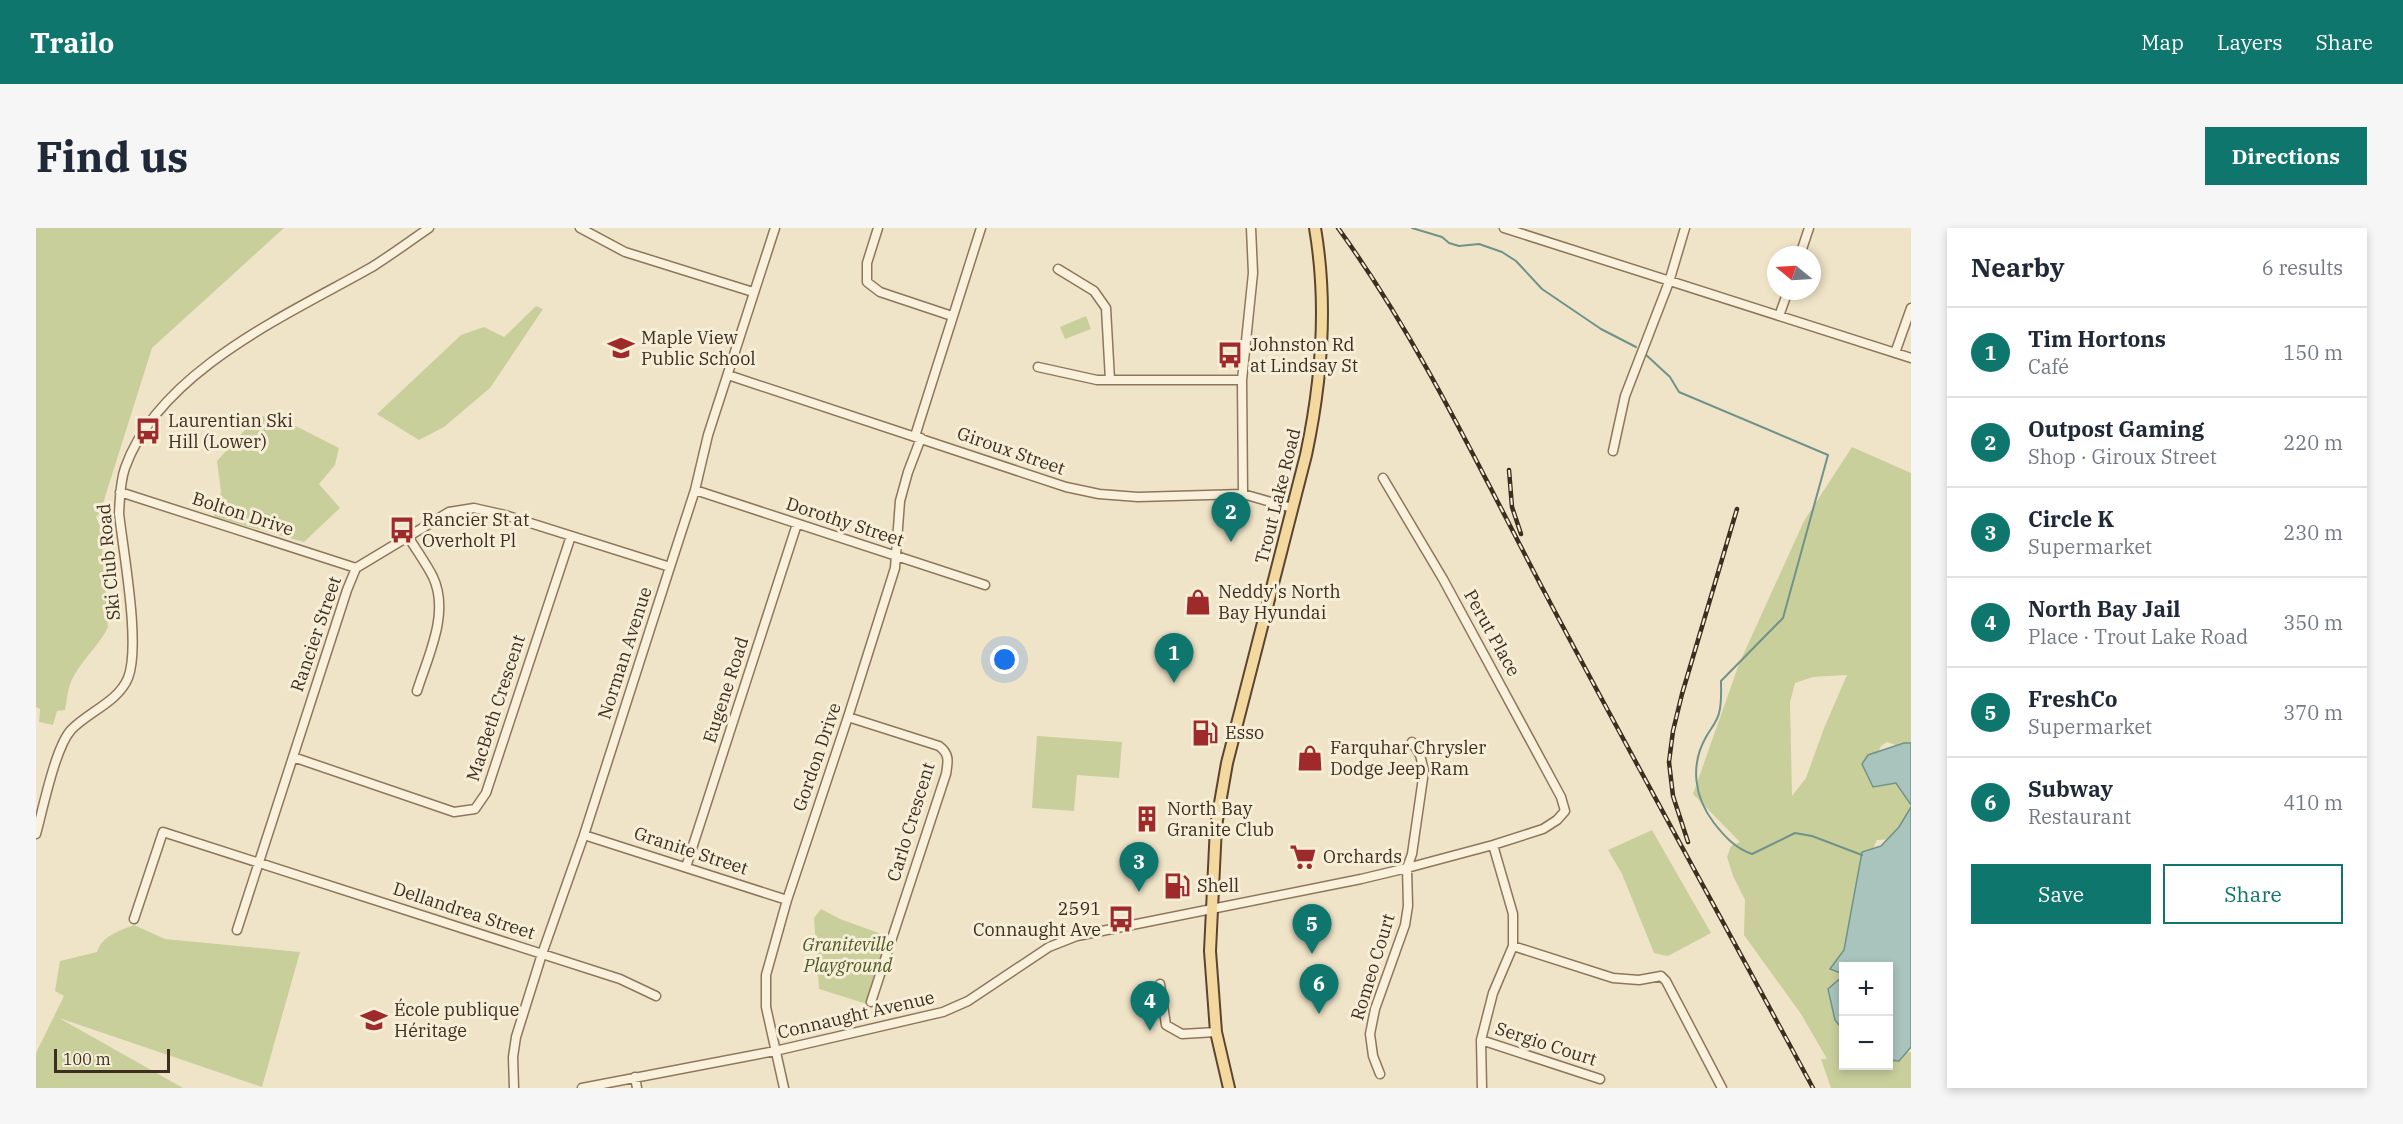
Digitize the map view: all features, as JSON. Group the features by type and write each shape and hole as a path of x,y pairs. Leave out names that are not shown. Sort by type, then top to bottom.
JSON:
{"main road":[{"name":"Trout Lake Road","path":"1229,1088 1216,1032 1210,951 1216,826 1227,763 1316,409 1322,351 1322,288 1316,232"}],"street":[{"name":"Ski Club Road","path":"36,834 59,754 69,732 117,694 127,679 132,664 130,608 119,513 120,492 125,469 136,443 153,417 175,393 206,366 260,328 374,265 429,228"},
{"path":"580,228 626,252 753,292"},
{"name":"Norman Avenue","path":"514,1088 513,1057 516,1037 542,954 584,835 695,490 708,435 775,228"},
{"path":"879,228 867,263 867,282 880,292 952,316"},
{"name":"Gordon Drive","path":"784,1088 764,991 770,958 786,900 848,717 895,568 900,501 952,316 981,228"},
{"path":"1243,494 1242,380 1253,273 1251,228"},
{"path":"1504,228 1911,358"},
{"path":"1612,451 1624,396 1669,282 1685,228"},
{"path":"1803,246 1809,228"},
{"path":"1058,269 1094,291 1106,308 1110,380"},
{"path":"1779,316 1785,300"},
{"path":"1896,353 1911,308"},
{"path":"1038,367 1097,380 1242,380"},
{"name":"Giroux Street","path":"728,375 1066,487 1099,494 1138,497 1243,494 1292,508"},
{"name":"Perut Place","path":"1383,478 1443,579 1566,808"},
{"name":"Dorothy Street","path":"695,490 986,585"},
{"name":"Bolton Drive","path":"120,492 356,568"},
{"name":"Rancier Street","path":"237,930 356,568 449,512 474,508 505,515 670,567"},
{"name":"Eugene Road","path":"686,867 797,524"},
{"path":"408,536 433,578 440,599 438,622 417,691"},
{"name":"MacBeth Crescent","path":"293,757 454,812 475,809 486,793 571,536"},
{"name":"Carlo Crescent","path":"848,717 939,746 948,757 946,774 871,1002"},
{"name":"Romeo Court","path":"1380,1074 1373,1056 1370,1035 1375,1009 1405,925 1408,906 1407,868 1412,854 1425,771 1412,742"},
{"name":"Connaught Avenue","path":"582,1088 775,1052 943,1012 968,1001 1049,947 1077,936 1407,868 1544,829 1557,820 1566,808"},
{"name":"Dellandrea Street","path":"134,919 163,832 620,979 656,996"},
{"name":"Granite Street","path":"584,835 786,900"},
{"path":"1482,1088 1481,1040 1493,993 1513,946 1513,914 1493,845"},
{"path":"1513,946 1613,978 1639,980 1661,976 1666,981 1722,1088"},
{"path":"1160,984 1166,1025 1182,1034 1216,1032"},
{"name":"Sergio Court","path":"1481,1040 1600,1079"},
{"path":"635,1077 637,1088"}],"green space":[{"path":"36,228 284,228 152,348 100,513 96,517 101,529 108,627 73,677 65,710 57,711 53,725 39,722 40,709 36,707"},
{"path":"536,306 543,309 490,388 444,427 419,440 377,414 461,335 484,327 504,337"},
{"path":"1086,316 1091,329 1065,339 1060,327"},
{"path":"270,413 339,448 335,465 319,484 340,508 304,542 214,517 221,492 217,461 253,421"},
{"path":"1852,447 1911,473 1911,746 1904,748 1887,742 1881,746 1874,762 1893,782 1911,792 1911,818 1892,839 1877,840 1870,855 1843,962 1839,962 1839,1070 1893,1070 1893,1054 1911,1052 1911,1088 1831,1088 1821,1059 1827,1059 1801,1014 1744,935 1745,900 1733,876 1727,857 1731,846 1740,842 1693,794 1739,664 1804,521","holes":["1847,675 1806,778 1792,796 1790,702 1795,683 1813,677"]},
{"path":"1037,736 1122,742 1119,778 1077,775 1074,811 1032,808"},
{"path":"1652,830 1711,933 1668,956 1654,953 1622,874 1608,850"},
{"name":"Graniteville Playground","path":"821,909 840,919 887,936 867,1004 819,989 814,918"},
{"path":"134,925 165,939 300,952 262,1087 59,1018 183,1088 36,1088 36,1053 64,996 55,991 60,961 97,952 99,946 107,938"}],"water":[{"path":"1904,743 1911,743 1911,805 1896,783 1873,787 1862,764 1868,755"},
{"path":"1911,807 1911,1047 1899,1061 1893,1060 1893,962 1839,962 1839,972 1830,969 1844,950 1862,852 1881,846 1899,827"},
{"path":"1839,979 1839,1025 1835,1020 1828,989"}],"waterway":[{"path":"1412,228 1442,237 1449,243 1459,246 1479,244 1502,252 1516,261 1542,289 1601,329 1636,347"},
{"path":"1644,353 1670,377 1679,392 1828,455 1783,618 1721,681 1720,709 1701,748 1696,781 1702,803 1714,823 1731,842 1746,852 1752,854 1795,833 1812,836 1862,855"}],"railway":[{"path":"1338,228 1396,315 1448,407 1578,655 1813,1088"},
{"path":"1509,470 1512,507 1521,534"},
{"path":"1688,842 1673,796 1669,762 1673,731 1737,509"}],"place":[{"name":"Maple View Public School","path":"621,348"},
{"name":"Johnston Rd at Lindsay St","path":"1230,355"},
{"name":"Laurentian Ski Hill (Lower)","path":"148,431"},
{"name":"Rancier St at Overholt Pl","path":"402,530"},
{"name":"Outpost Gaming","path":"1231,542"},
{"name":"Neddy's North Bay Hyundai","path":"1198,602"},
{"name":"Tim Hortons","path":"1174,683"},
{"name":"Esso","path":"1205,733"},
{"name":"Farquhar Chrysler Dodge Jeep Ram","path":"1310,758"},
{"name":"North Bay Granite Club","path":"1147,819"},
{"name":"Orchards","path":"1303,857"},
{"name":"Shell","path":"1177,886"},
{"name":"Circle K","path":"1139,892"},
{"name":"2591 Connaught Ave","path":"1121,919"},
{"name":"FreshCo","path":"1312,954"},
{"name":"Subway","path":"1319,1014"},
{"name":"École publique Héritage","path":"374,1020"},
{"name":"North Bay Jail","path":"1150,1031"}]}
